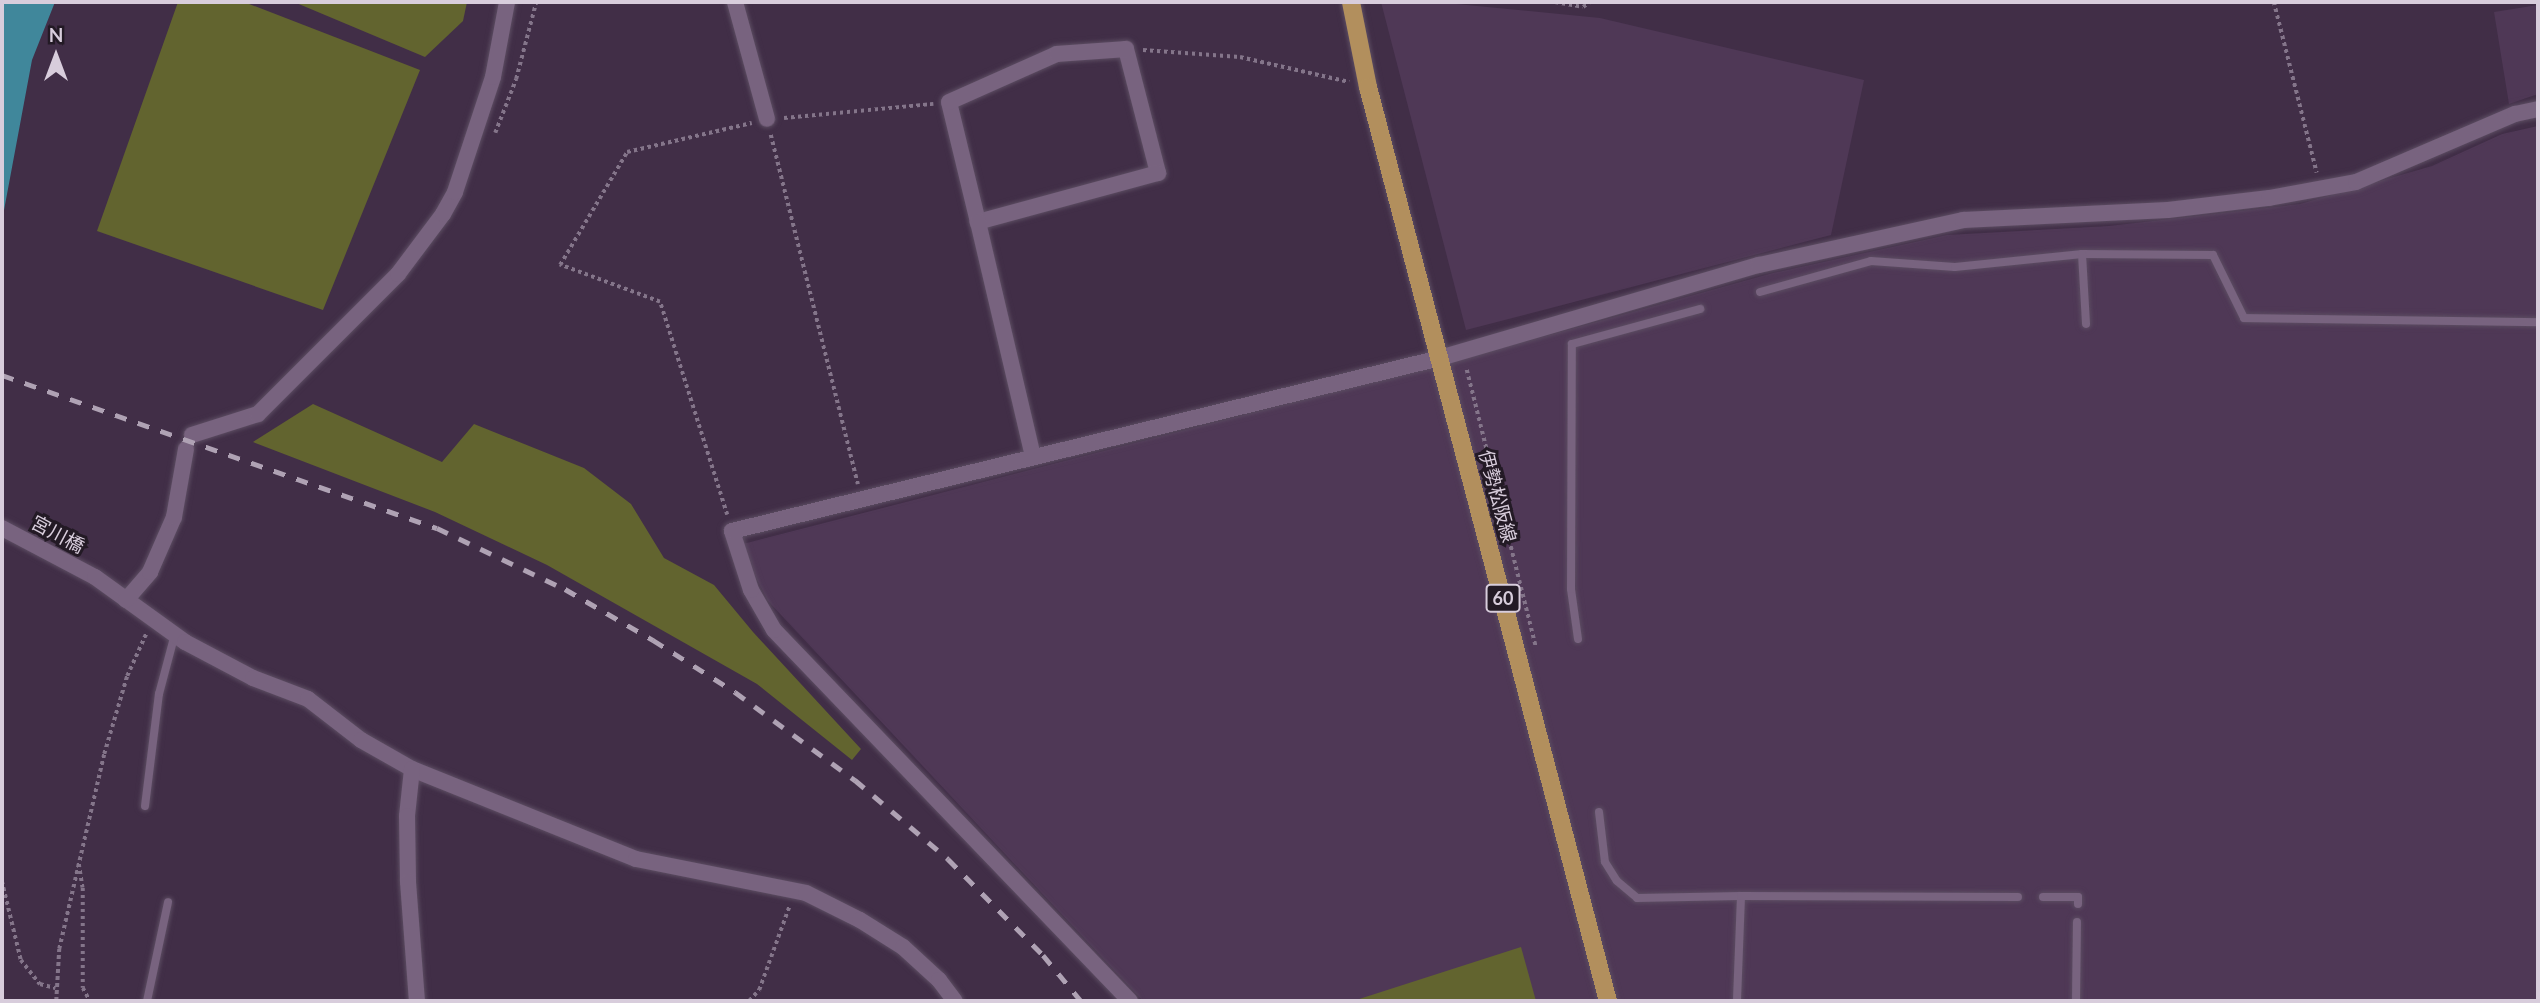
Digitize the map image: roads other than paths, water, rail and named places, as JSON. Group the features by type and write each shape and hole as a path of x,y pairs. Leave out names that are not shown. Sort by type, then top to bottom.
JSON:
{"main road":[{"name":"伊勢松阪線","path":"1351,2 1368,87 1608,1001"}],"street":[{"path":"126,600 150,572 174,517 189,442 258,414 398,274 443,214 455,192 493,77 507,2"},
{"path":"735,2 767,119"},
{"path":"978,222 1158,173 1126,49 1057,54 949,102 1032,457"},
{"path":"1130,1001 774,630 751,590 732,531 1440,358 1759,265 1963,220 2168,210 2321,189 2356,181 2432,152 2515,114 2538,109"},
{"name":"宮川橋","path":"2,528 95,577 174,634 253,678 308,699 360,740 412,769 636,859 806,893 860,920 903,947 939,980 955,1001"},
{"path":"412,769 407,816 408,882 417,1001"}],"lane":[{"path":"1760,292 1871,261 1955,267 2082,254 2213,255 2245,318 2538,322"},
{"path":"2082,254 2086,324"},
{"path":"1577,639 1571,589 1572,344 1700,309"},
{"path":"145,806 159,694 174,634"},
{"path":"1599,812 1605,862 1617,881 1637,898 2018,897"},
{"path":"1737,1001 1741,896"},
{"path":"2043,897 2078,897 2078,904"},
{"path":"147,1001 168,902"},
{"path":"2076,1001 2077,922"}],"water":[{"path":"2,2 55,2 32,60 2,221"}],"railway":[{"path":"2,375 437,528 565,589 653,640 735,692 855,780 948,859 1043,955 1081,1001"}]}
